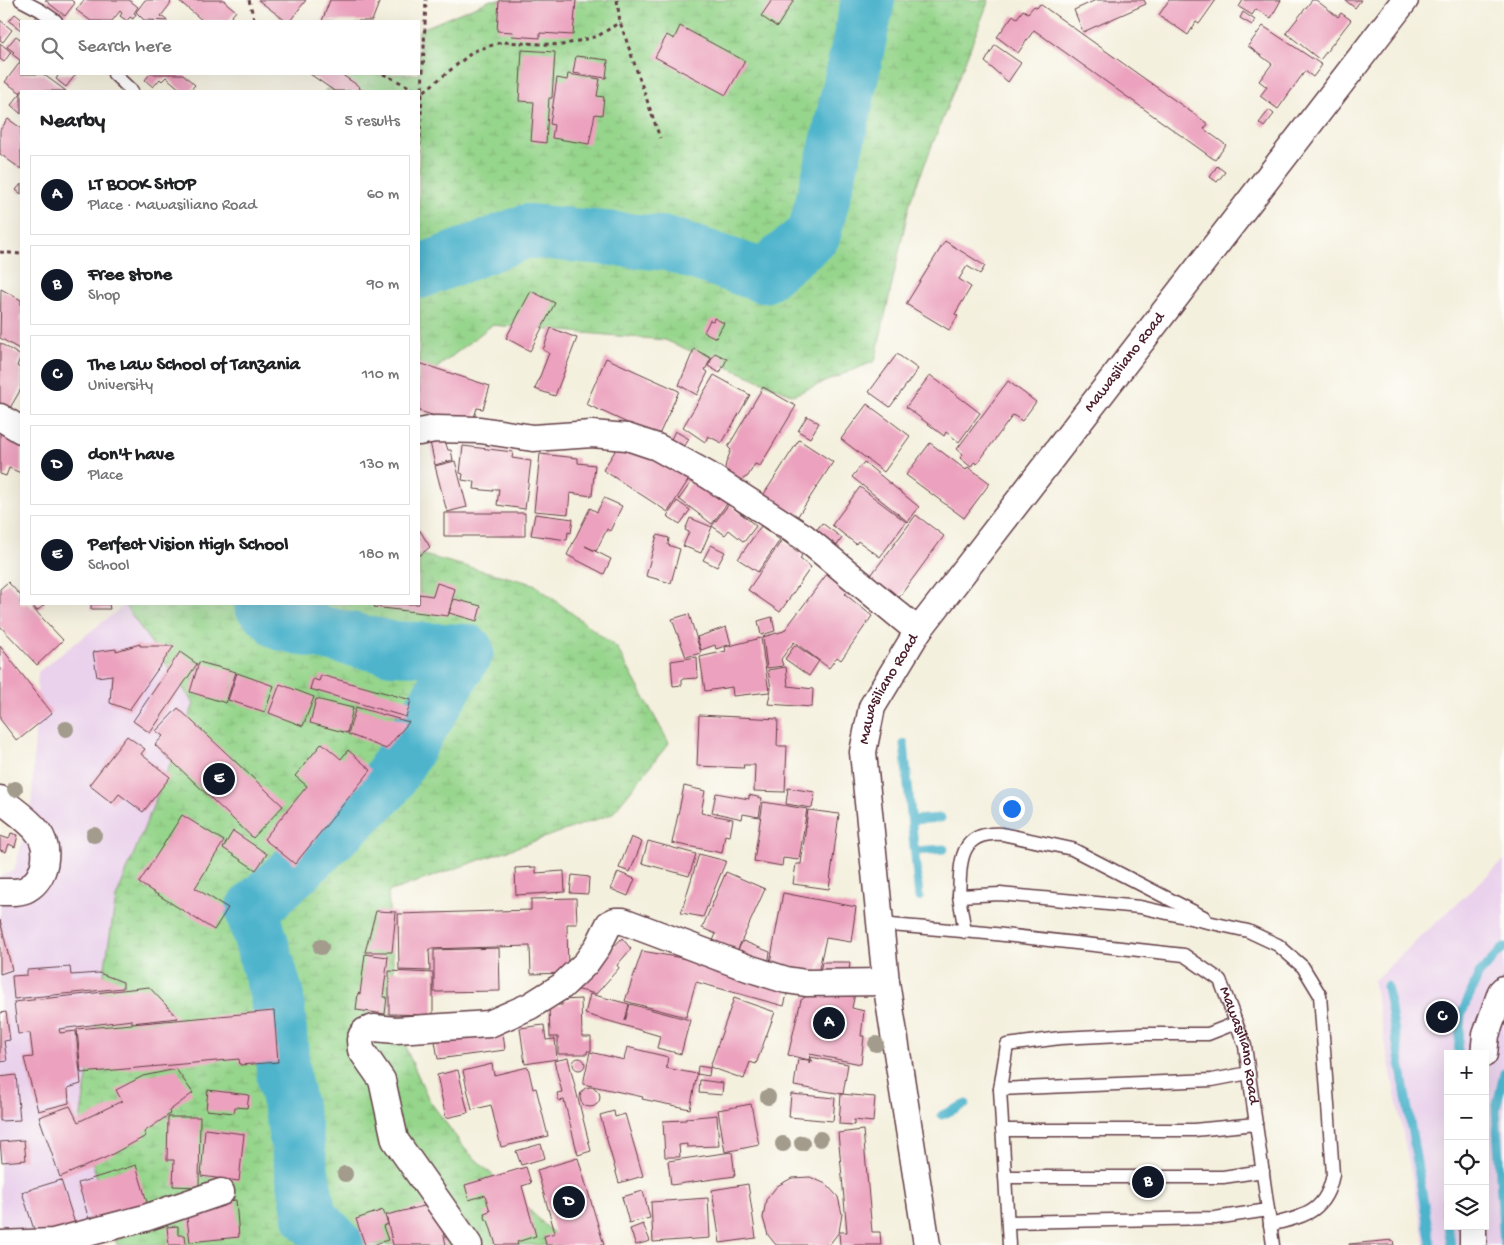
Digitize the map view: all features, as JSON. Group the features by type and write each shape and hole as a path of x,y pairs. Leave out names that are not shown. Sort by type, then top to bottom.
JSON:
{"street":[{"name":"Mawasiliano Road","path":"879,924 869,797 863,752 872,707 918,631 1405,0"},
{"path":"0,417 20,429"},
{"path":"420,432 435,428 480,430 533,438 592,434 627,437 657,447 708,476 804,537 918,631"},
{"path":"0,799 30,823 46,845 46,858 42,871 35,882 26,890 0,892"},
{"path":"469,1245 395,1140 382,1080 362,1050 360,1040 365,1031 374,1028 396,1030 489,1024 530,1006 562,986 586,963 598,946 609,924 615,921 623,921 748,968 786,980 806,983 886,982"},
{"path":"879,924 886,982 927,1245"},
{"path":"1484,1050 1486,1035 1501,992 1504,989"},
{"path":"0,1244 53,1242 145,1218 221,1192"},
{"path":"1473,1230 1473,1245"}],"lane":[{"path":"21,0 55,20"},
{"path":"115,75 131,90"},
{"path":"964,932 959,896 961,857 965,848 972,840 991,833 1072,849 1220,925"},
{"path":"959,896 1000,894 1140,907 1248,931 1278,945 1303,967 1320,995 1333,1174 1331,1188 1324,1200 1314,1211 1301,1217 1270,1225"},
{"name":"Mawasiliano Road","path":"879,924 986,933 1184,955 1220,980 1245,1046 1273,1245"},
{"path":"1009,1245 1000,1089 1007,1045 1060,1038 1141,1034 1208,1034 1236,1024"},
{"path":"1000,1089 1212,1080 1249,1073"},
{"path":"1002,1130 1194,1130 1256,1124"},
{"path":"1005,1177 1223,1177 1263,1172"},
{"path":"1008,1222 1215,1218 1268,1210"}],"path":[{"path":"249,0 255,20"},
{"path":"420,92 426,0"},
{"path":"616,0 620,22 660,138"},
{"path":"420,92 474,51 502,42 562,45 598,36 620,22"},
{"path":"385,75 416,90"},
{"path":"0,252 20,254"}],"shaded area":[{"path":"125,605 209,646 123,1222 0,1236 0,876 14,870 31,813 38,672"},
{"path":"1504,860 1504,1245 1425,1245 1373,981"}],"green space":[{"path":"491,0 989,0 910,202 875,361 793,395 665,340 492,325 420,381 420,90 325,90 347,75 420,75 420,30"},
{"path":"420,554 534,584 617,648 669,743 612,814 388,892 394,975 407,1051 429,1100 465,1149 566,1245 117,1245 80,1121 116,898 194,704 125,605 420,605"}],"building":[{"path":"45,0 71,0 75,3 65,16"},
{"path":"84,0 129,0 138,7 133,19 130,17 128,20 120,16 122,13 120,11 113,20 90,20 76,10"},
{"path":"145,0 168,0 171,3 161,16 167,20 144,20 136,12"},
{"path":"178,0 225,0 236,11 229,20 202,20"},
{"path":"258,0 306,0 291,20 285,20"},
{"path":"330,0 380,0 372,20 322,20"},
{"path":"499,0 576,0 573,35 540,33 540,38 512,36 513,32 497,31"},
{"path":"772,0 794,0 777,27 761,16"},
{"path":"1096,0 1144,0 1146,4 1083,32 1074,10"},
{"path":"1169,0 1216,0 1199,24 1196,22 1188,35 1159,15"},
{"path":"1243,0 1281,0 1271,18 1256,9 1252,15 1239,7"},
{"path":"1312,0 1316,0 1338,17 1341,13 1351,20 1320,60 1286,33"},
{"path":"1345,0 1361,0 1355,8"},
{"path":"1040,4 1208,124 1204,129 1226,145 1215,160 1034,30 1018,53 997,37 1013,15 1017,18 1023,10 1028,13 1034,6 1037,8"},
{"path":"1243,12 1255,20 1252,25 1240,18"},
{"path":"15,14 23,20 20,20 20,29 9,21"},
{"path":"37,16 43,20 35,20"},
{"path":"0,20 12,30 3,42 0,40"},
{"path":"680,26 745,61 726,95 655,57 667,35 674,39"},
{"path":"1263,26 1322,65 1313,77 1305,71 1278,109 1260,96 1267,87 1259,81 1272,64 1248,46"},
{"path":"16,36 20,39 20,60 12,54 14,52 7,47"},
{"path":"0,43 11,52 4,62 0,59"},
{"path":"995,45 1021,63 1008,82 985,62"},
{"path":"522,50 555,52 552,98 549,98 546,143 531,141 534,102 519,101"},
{"path":"576,56 608,60 606,78 573,73"},
{"path":"20,62 20,75 44,75 65,90 20,90 20,92 5,82"},
{"path":"568,74 600,79 597,96 604,97 602,115 595,114 589,144 552,138 554,125 550,124 557,78 567,80"},
{"path":"75,75 66,87 56,79 58,76"},
{"path":"149,75 184,75 195,85 191,90 181,90 166,77 162,81 160,79 153,87 145,80"},
{"path":"311,75 342,75 362,90 333,90"},
{"path":"20,94 20,113 11,105"},
{"path":"1269,110 1274,114 1264,127 1259,123"},
{"path":"8,119 20,127 20,168 0,154 0,130"},
{"path":"1217,166 1225,172 1217,182 1210,177"},
{"path":"20,185 20,193 16,190"},
{"path":"945,241 985,266 980,274 967,266 959,279 971,287 955,314 958,316 949,330 906,304"},
{"path":"1,289 20,299 20,349 0,338"},
{"path":"531,291 555,303 530,351 506,338"},
{"path":"714,318 724,323 716,338 704,332 710,320 713,321"},
{"path":"551,328 577,338 555,396 535,389 549,353 543,350"},
{"path":"0,343 20,355 17,366 20,368 20,391 6,415 0,411"},
{"path":"694,349 711,358 705,370 708,372 697,395 679,385"},
{"path":"715,353 727,359 720,373 708,366"},
{"path":"897,354 918,369 890,407 869,392"},
{"path":"606,358 679,391 658,437 586,404"},
{"path":"420,363 490,386 483,409 477,408 471,427 420,411"},
{"path":"714,375 750,395 722,443 708,436 705,442 683,427"},
{"path":"930,375 980,413 959,442 946,432 944,436 906,407"},
{"path":"1008,381 1036,402 1022,421 1013,415 977,464 974,462 971,467 960,458 963,454 957,449"},
{"path":"763,387 796,406 760,466 755,464 748,476 738,482 724,473 731,450 728,447"},
{"path":"867,404 910,436 884,472 841,439"},
{"path":"807,416 819,423 810,438 798,431"},
{"path":"675,431 689,439 681,452 668,445"},
{"path":"0,433 20,441 20,473 9,468 6,476 0,474"},
{"path":"444,438 448,450 451,450 453,460 435,465 430,442"},
{"path":"799,440 833,462 794,522 760,500"},
{"path":"930,443 966,470 968,467 990,483 964,518 906,475"},
{"path":"463,446 513,452 512,458 531,461 525,509 497,505 499,489 494,489 493,491 474,489 475,482 462,480 463,474 460,473"},
{"path":"623,447 630,447 691,476 668,512 603,470 617,448 620,451"},
{"path":"540,454 578,458 578,463 595,465 592,496 570,493 568,514 534,511"},
{"path":"455,461 467,507 447,512 435,466"},
{"path":"864,462 919,507 908,522 852,477"},
{"path":"695,477 729,501 712,524 679,499"},
{"path":"860,487 906,522 880,557 858,541 856,544 832,525"},
{"path":"604,498 622,506 610,531 607,529 596,551 585,546 611,559 604,574 567,555 590,508 597,512"},
{"path":"677,501 690,510 680,524 667,516"},
{"path":"729,504 756,526 744,542 729,530 725,535 712,526"},
{"path":"444,513 525,513 525,536 444,536"},
{"path":"535,514 573,519 571,533 568,532 567,540 531,535"},
{"path":"916,515 944,536 897,600 869,578"},
{"path":"690,518 712,527 701,553 683,546 689,532 685,530"},
{"path":"822,523 842,538 831,554 810,539"},
{"path":"761,526 780,540 758,572 738,559"},
{"path":"420,531 430,547 420,555"},
{"path":"657,535 669,538 668,545 680,549 671,583 646,576"},
{"path":"782,540 802,555 800,559 811,567 780,612 748,590"},
{"path":"711,545 725,552 717,567 703,560"},
{"path":"827,574 849,590 845,594 872,616 841,660 837,657 829,668 794,642 781,659 783,666 767,668 763,637 784,631"},
{"path":"8,582 20,595 20,605 30,605 63,640 37,665 0,626 0,589"},
{"path":"437,583 455,589 448,616 374,607 375,605 420,605 420,594 433,596"},
{"path":"454,599 481,606 477,621 449,613"},
{"path":"33,605 44,605 37,611"},
{"path":"91,605 109,605 110,609 91,609"},
{"path":"689,614 701,653 686,657 672,619"},
{"path":"772,617 775,631 761,635 758,621"},
{"path":"726,627 731,644 716,649 715,645 701,650 697,637"},
{"path":"761,638 769,692 733,696 732,687 705,691 700,657 726,651 725,647"},
{"path":"140,644 140,646 174,646 129,710 110,703 112,675 97,677 93,652 116,649 116,651"},
{"path":"795,645 819,661 809,676 785,659"},
{"path":"0,646 52,713 17,741 0,719"},
{"path":"180,652 197,664 150,733 133,721"},
{"path":"697,657 698,678 682,679 682,685 673,686 671,661"},
{"path":"199,662 236,672 226,703 190,692"},
{"path":"786,667 788,686 813,689 812,707 768,704 771,689 768,670"},
{"path":"237,673 274,686 265,712 228,700"},
{"path":"321,675 411,700 406,717 310,689 313,679 319,681"},
{"path":"280,684 314,697 303,726 269,713"},
{"path":"316,699 353,708 347,733 310,723"},
{"path":"356,707 409,722 386,749 348,734"},
{"path":"178,708 283,806 253,838 155,745 163,736 156,731"},
{"path":"699,715 778,719 777,746 787,746 785,792 754,791 755,765 743,765 744,768 697,766"},
{"path":"127,736 145,749 141,754 170,777 143,812 119,794 112,803 89,785"},
{"path":"322,743 341,759 348,750 371,770 295,864 264,839 307,786 295,776"},
{"path":"684,786 705,791 701,813 733,819 730,836 725,835 722,853 672,843"},
{"path":"788,788 815,792 812,808 786,804"},
{"path":"716,793 749,799 749,795 762,798 759,817 743,814 742,819 712,812"},
{"path":"763,802 807,809 799,860 783,858 782,866 754,861"},
{"path":"808,810 839,814 829,889 793,884 796,864 801,864"},
{"path":"182,815 224,841 195,888 228,908 214,930 139,883"},
{"path":"233,831 267,854 256,870 223,848"},
{"path":"11,833 18,835 15,847 9,844 6,852 0,850 0,836 9,839"},
{"path":"631,837 642,842 630,872 619,868"},
{"path":"648,841 696,854 689,876 642,863"},
{"path":"699,854 726,861 703,917 681,913"},
{"path":"536,867 536,873 564,871 565,892 516,895 515,868"},
{"path":"618,872 635,879 628,896 611,889"},
{"path":"726,872 765,889 737,951 743,941 770,952 767,970 712,943 716,934 702,928"},
{"path":"572,875 589,877 588,894 570,893"},
{"path":"783,893 856,907 851,942 826,938 817,977 769,968"},
{"path":"576,898 577,924 567,924 568,973 531,974 530,946 429,949 430,971 399,970 398,914 531,910 531,899"},
{"path":"376,911 396,912 392,952 365,952"},
{"path":"0,920 12,970 0,974"},
{"path":"622,938 631,949 617,965 619,968 596,994 575,989"},
{"path":"499,948 500,991 434,992 434,950"},
{"path":"642,951 699,961 790,983 784,1006 696,982 686,1017 625,1001"},
{"path":"365,954 388,957 383,997 387,997 385,1014 356,1010"},
{"path":"822,962 850,962 849,972 819,976"},
{"path":"70,967 71,975 99,973 123,982 123,988 14,999 12,976 27,975 27,970"},
{"path":"389,971 433,973 433,1015 389,1014"},
{"path":"149,987 178,1018 132,1023 132,1020 59,1029 60,1033 76,1031 81,1084 68,1088 69,1103 38,1111 24,1058 33,1057 30,1033 18,1034 14,1002"},
{"path":"816,989 855,993 852,1008 864,1011 861,1036 864,1036 861,1064 810,1054 809,1060 788,1055 801,1000"},
{"path":"590,994 629,1004 625,1021 630,1004 690,1020 681,1054 657,1048 660,1036 585,1014"},
{"path":"734,998 775,1012 756,1064 750,1062 744,1079 710,1067"},
{"path":"581,999 582,1037 591,1037 591,1051 587,1051 587,1054 558,1054 558,1037 550,1037 549,1005 562,1005 562,1000"},
{"path":"274,1011 278,1062 240,1065 239,1059 81,1073 77,1029"},
{"path":"6,1012 10,1040 4,1041 7,1061 0,1062 0,1013"},
{"path":"544,1025 546,1040 555,1039 557,1059 525,1064 520,1028"},
{"path":"503,1032 505,1050 438,1059 435,1041"},
{"path":"627,1047 668,1057 666,1068 697,1074 690,1109 583,1084 590,1052 624,1060"},
{"path":"810,1057 848,1064 843,1094 794,1086 798,1059 809,1060 809,1064"},
{"path":"568,1058 591,1151 578,1155 564,1100 559,1101 557,1093 562,1092 554,1061"},
{"path":"581,1058 584,1059 584,1069 577,1070 574,1069 573,1062 574,1059"},
{"path":"492,1064 494,1075 528,1067 533,1089 536,1088 548,1136 501,1147 491,1105 472,1110 463,1071"},
{"path":"698,1066 710,1068 709,1076 697,1074"},
{"path":"176,1069 193,1093 169,1111 170,1114 144,1132 146,1136 107,1157 60,1177 39,1117 70,1106 78,1122 122,1101 116,1090 143,1076"},
{"path":"458,1070 468,1113 446,1118 437,1075"},
{"path":"16,1075 20,1120 0,1121 0,1077"},
{"path":"700,1080 723,1083 722,1095 699,1093"},
{"path":"590,1087 597,1090 600,1097 597,1104 590,1107 583,1104 580,1097 583,1090"},
{"path":"208,1090 249,1095 247,1108 235,1107 234,1113 206,1110"},
{"path":"791,1094 835,1098 833,1121 789,1117"},
{"path":"841,1094 875,1097 873,1122 854,1120 854,1125 839,1124"},
{"path":"751,1104 759,1145 725,1152 718,1110"},
{"path":"614,1111 615,1117 625,1114 643,1176 619,1183 600,1115"},
{"path":"717,1115 719,1146 687,1147 687,1144 679,1145 680,1157 665,1157 663,1121 686,1120 686,1118"},
{"path":"168,1117 200,1117 199,1187 173,1186 174,1160 167,1160"},
{"path":"205,1129 244,1134 239,1181 201,1176"},
{"path":"863,1130 872,1232 880,1232 881,1245 840,1245 839,1232 847,1232 838,1133"},
{"path":"24,1140 26,1160 2,1162 0,1142"},
{"path":"541,1144 545,1158 521,1165 516,1151"},
{"path":"732,1152 735,1176 671,1185 668,1161"},
{"path":"578,1158 604,1245 546,1245 544,1236 555,1233 537,1170"},
{"path":"136,1165 149,1209 91,1226 78,1183"},
{"path":"526,1167 531,1183 522,1186 536,1236 517,1242 518,1245 496,1245 484,1213 490,1211 485,1195 469,1200 465,1185"},
{"path":"810,1177 826,1184 838,1197 842,1214 839,1232 829,1245 776,1245 768,1235 763,1218 766,1200 777,1186 792,1178"},
{"path":"61,1180 77,1230 38,1242 22,1192"},
{"path":"748,1184 756,1238 720,1243 712,1190"},
{"path":"643,1191 650,1218 629,1223 622,1197"},
{"path":"708,1198 710,1238 653,1242 651,1202"},
{"path":"236,1200 239,1237 190,1242 186,1210 219,1207 218,1202"},
{"path":"437,1203 446,1245 393,1245 386,1215"},
{"path":"383,1210 388,1224 383,1226 388,1240 373,1245 365,1245 356,1219"},
{"path":"643,1224 650,1241 636,1245 630,1229"},
{"path":"178,1226 178,1235 185,1235 186,1245 169,1245 167,1227"},
{"path":"1393,1240 1394,1245 1349,1245 1349,1244"}],"waterway":[{"path":"420,272 527,231 669,244 763,276 814,234 839,135 868,0"},
{"path":"262,605 282,624 391,648 467,651 384,787 252,910 277,996 284,1080 310,1217 337,1245"},
{"path":"904,744 919,897"},
{"path":"912,820 941,818"},
{"path":"915,851 944,849"},
{"path":"1458,1050 1461,1015 1479,974 1504,947"},
{"path":"1387,986 1431,1245"},
{"path":"1504,1073 1496,1109 1504,1245"},
{"path":"942,1115 966,1104"},
{"path":"1449,1230 1451,1245"}],"place":[{"name":"Perfect Vision High School","path":"219,779"},
{"name":"The Law School of Tanzania","path":"1442,1017"},
{"name":"LT BOOK SHOP","path":"829,1023"},
{"name":"Free stone","path":"1148,1182"},
{"name":"don't have","path":"569,1202"}]}
